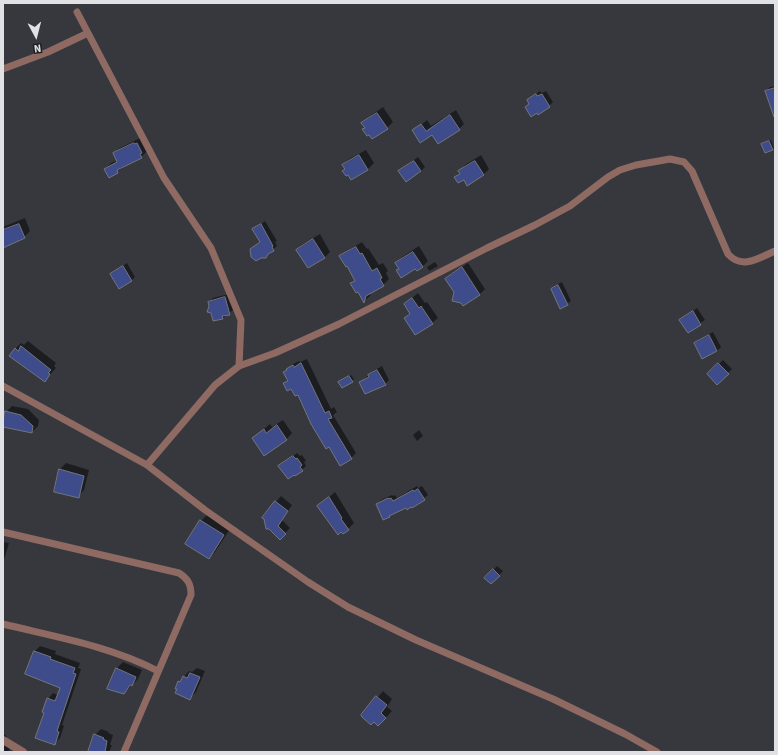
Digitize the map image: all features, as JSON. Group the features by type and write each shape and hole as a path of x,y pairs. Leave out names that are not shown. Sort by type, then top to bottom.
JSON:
{"street":[{"path":"76,12 164,178 211,248 241,320 239,366"},
{"path":"3,69 48,52 88,33"},
{"path":"147,465 216,385 239,366 275,353 339,324 535,225 570,206 608,177 620,170 636,165 670,159 678,160 687,165 692,171 728,254 733,259 743,262 775,251"},
{"path":"3,386 147,465 205,510 308,582 348,607 416,640 553,699 625,734 657,752"},
{"path":"3,532 179,573 187,578 191,587 191,595 124,752"},
{"path":"3,624 106,649 138,661 158,671"},
{"path":"3,740 23,752"}],"building":[{"path":"775,88 775,117 774,117 765,91"},
{"path":"536,94 537,96 542,94 550,107 538,115 537,113 531,117 525,107 529,104 527,100"},
{"path":"377,113 388,129 372,139 369,135 367,136 362,129 365,128 361,123"},
{"path":"450,115 460,130 438,144 432,135 420,143 412,130 421,124 426,131"},
{"path":"769,141 773,150 765,153 761,144"},
{"path":"137,143 142,153 140,154 142,158 117,170 118,173 109,178 104,169 117,162 113,153"},
{"path":"359,155 368,170 351,180 348,175 346,176 342,171 345,169 342,165"},
{"path":"414,161 421,171 406,182 398,171"},
{"path":"475,161 484,175 467,186 464,180 458,183 454,177 460,174 458,171"},
{"path":"19,224 25,238 3,248 3,230"},
{"path":"261,224 273,246 274,251 268,254 266,258 261,258 256,261 251,257 250,249 260,242 252,229"},
{"path":"313,239 325,258 308,268 296,250"},
{"path":"356,247 360,254 362,253 372,271 377,268 384,286 366,296 364,303 358,292 356,293 350,283 355,281 347,266 346,267 339,256"},
{"path":"413,252 423,267 417,271 415,269 401,278 396,270 399,269 395,263"},
{"path":"123,266 132,281 119,289 110,274"},
{"path":"462,267 480,295 463,306 461,303 452,301 454,292 445,279"},
{"path":"558,285 568,305 560,309 551,289"},
{"path":"225,297 230,315 222,316 223,319 213,321 211,313 207,312 209,306 208,302"},
{"path":"412,298 419,308 421,306 433,324 415,335 404,318 410,314 404,304"},
{"path":"693,311 701,325 688,333 679,320"},
{"path":"709,335 717,351 702,359 694,343"},
{"path":"21,346 51,370 48,373 50,374 45,382 9,356 15,348 18,351"},
{"path":"301,363 325,413 329,411 332,418 328,419 352,459 340,466 329,447 326,449 311,424 298,395 295,396 291,389 287,391 283,383 288,381 283,372 293,365 294,367"},
{"path":"718,363 729,374 717,385 707,374"},
{"path":"377,370 386,385 365,394 359,382 369,377 368,375"},
{"path":"349,376 353,382 342,388 338,382"},
{"path":"5,411 21,415 33,426 32,433 3,427"},
{"path":"277,425 287,440 264,456 252,438 264,429 266,433"},
{"path":"293,456 296,459 297,458 302,465 300,467 303,471 288,479 278,466"},
{"path":"59,469 84,476 79,498 54,492"},
{"path":"418,489 425,500 412,508 411,507 407,510 406,508 383,520 376,504 388,498 391,498 393,501 413,490"},
{"path":"329,497 349,530 343,534 341,532 338,535 317,506"},
{"path":"275,501 288,511 278,526 286,534 280,540 269,529 266,529 264,519 262,518"},
{"path":"200,520 224,535 209,559 185,544"},
{"path":"493,569 500,576 491,584 484,578"},
{"path":"34,651 51,657 50,659 75,668 73,673 76,674 57,731 59,732 55,745 35,738 44,713 42,712 47,698 55,701 60,688 25,674"},
{"path":"116,668 136,677 132,686 130,685 124,694 107,689"},
{"path":"190,673 200,677 190,700 175,693 177,689 175,689 178,681 180,682 183,676 187,678"},
{"path":"376,696 387,705 381,713 386,718 378,726 374,722 371,725 361,715"},
{"path":"94,734 104,738 103,739 107,741 105,752 88,752"}]}
